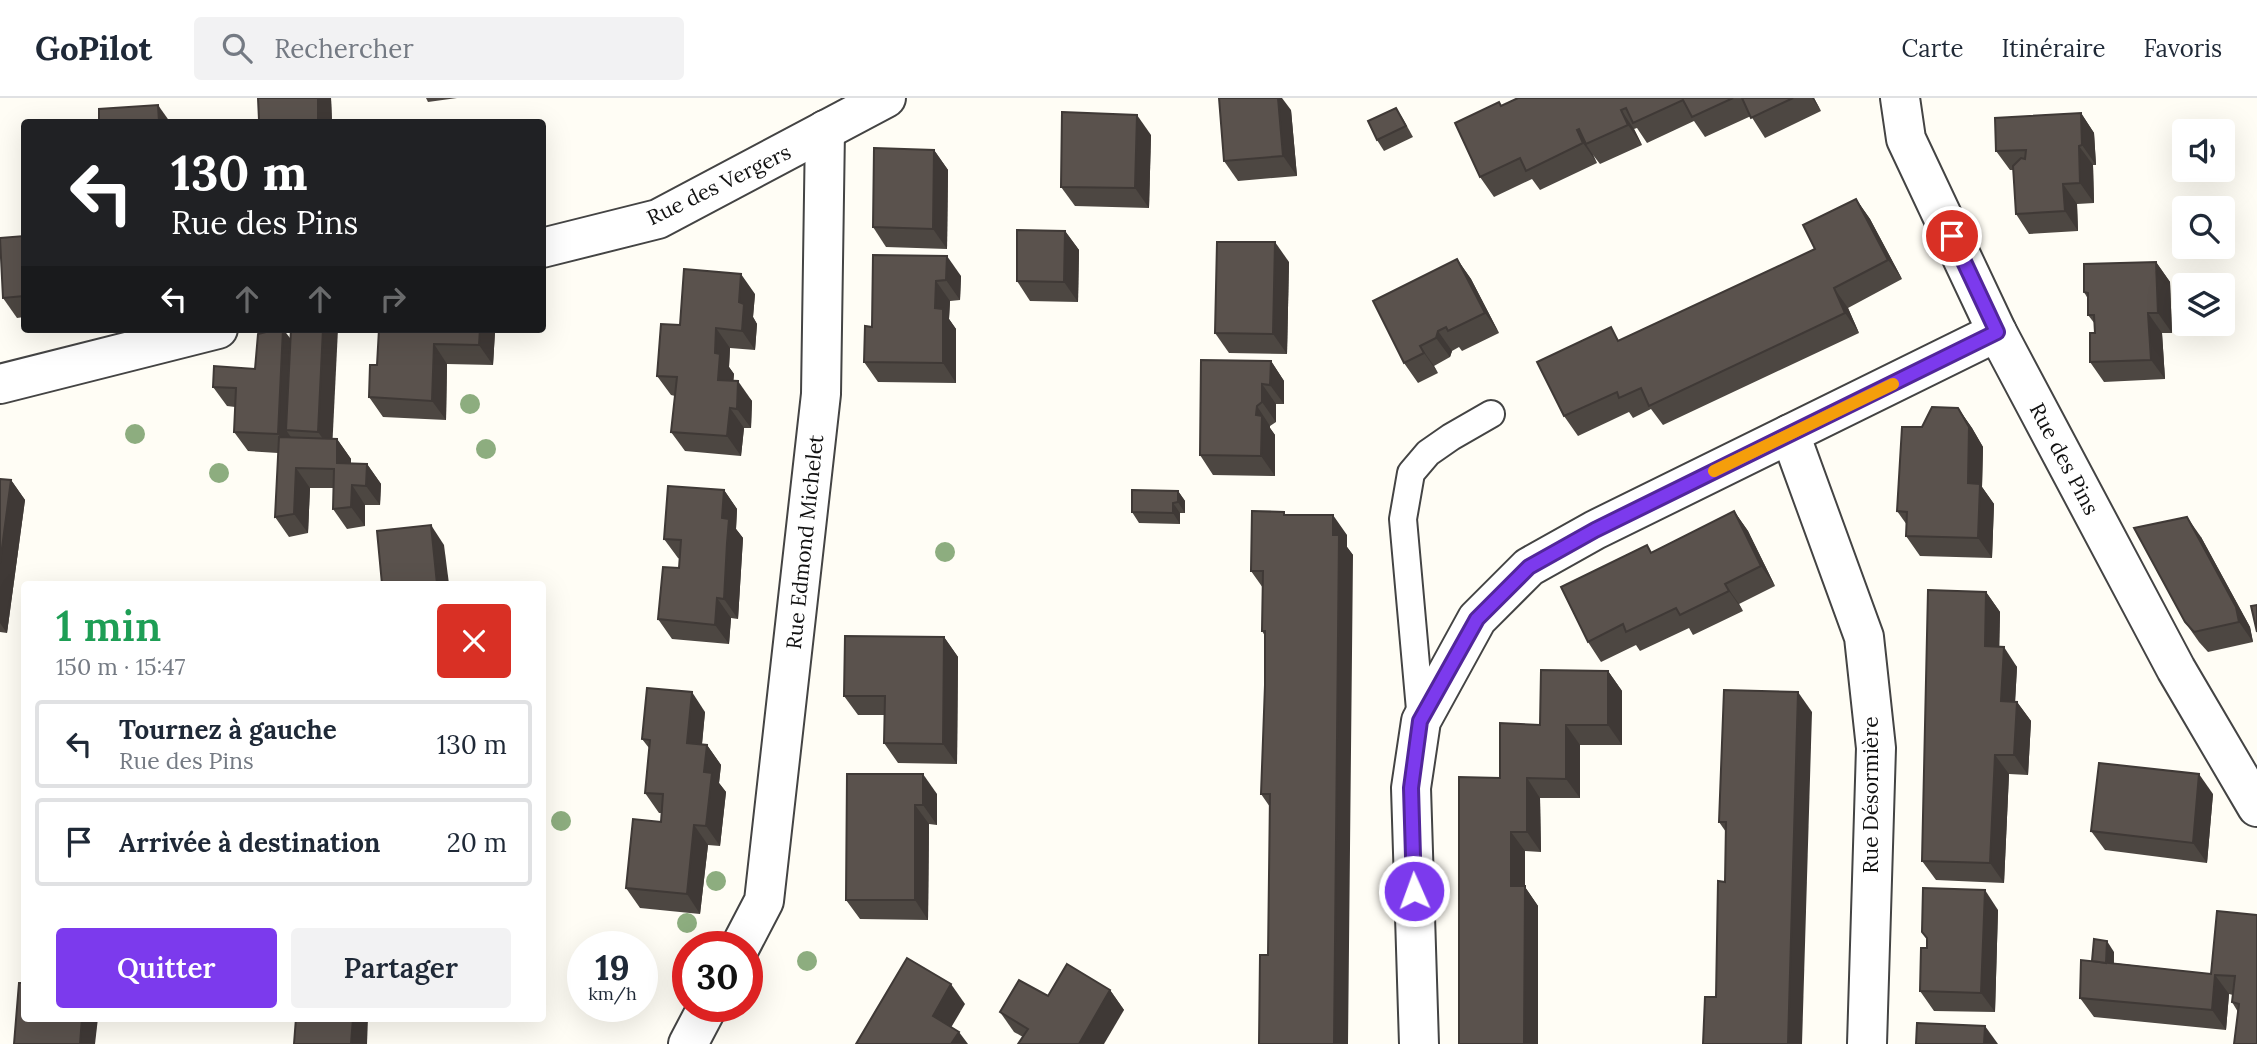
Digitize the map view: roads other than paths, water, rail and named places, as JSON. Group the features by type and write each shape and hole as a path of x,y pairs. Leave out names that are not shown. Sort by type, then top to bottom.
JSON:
{"street":[{"name":"Rue des Vergers","path":"546,247 658,219 886,98"},
{"name":"Rue des Pins","path":"1900,98 1906,139 1997,332 2176,669 2257,807"},
{"name":"Rue Edmond Michelet","path":"748,931 764,901 821,394 825,130"},
{"path":"1419,1044 1411,788 1420,721 1477,619 1529,567 1595,530 1997,332"},
{"path":"0,384 202,333"},
{"name":"Rue Désormière","path":"1790,434 1864,637 1876,748 1867,1044"},
{"path":"688,1044 700,1022"}],"lane":[{"path":"1420,721 1403,519 1411,473 1428,453 1451,436 1491,414"}]}
